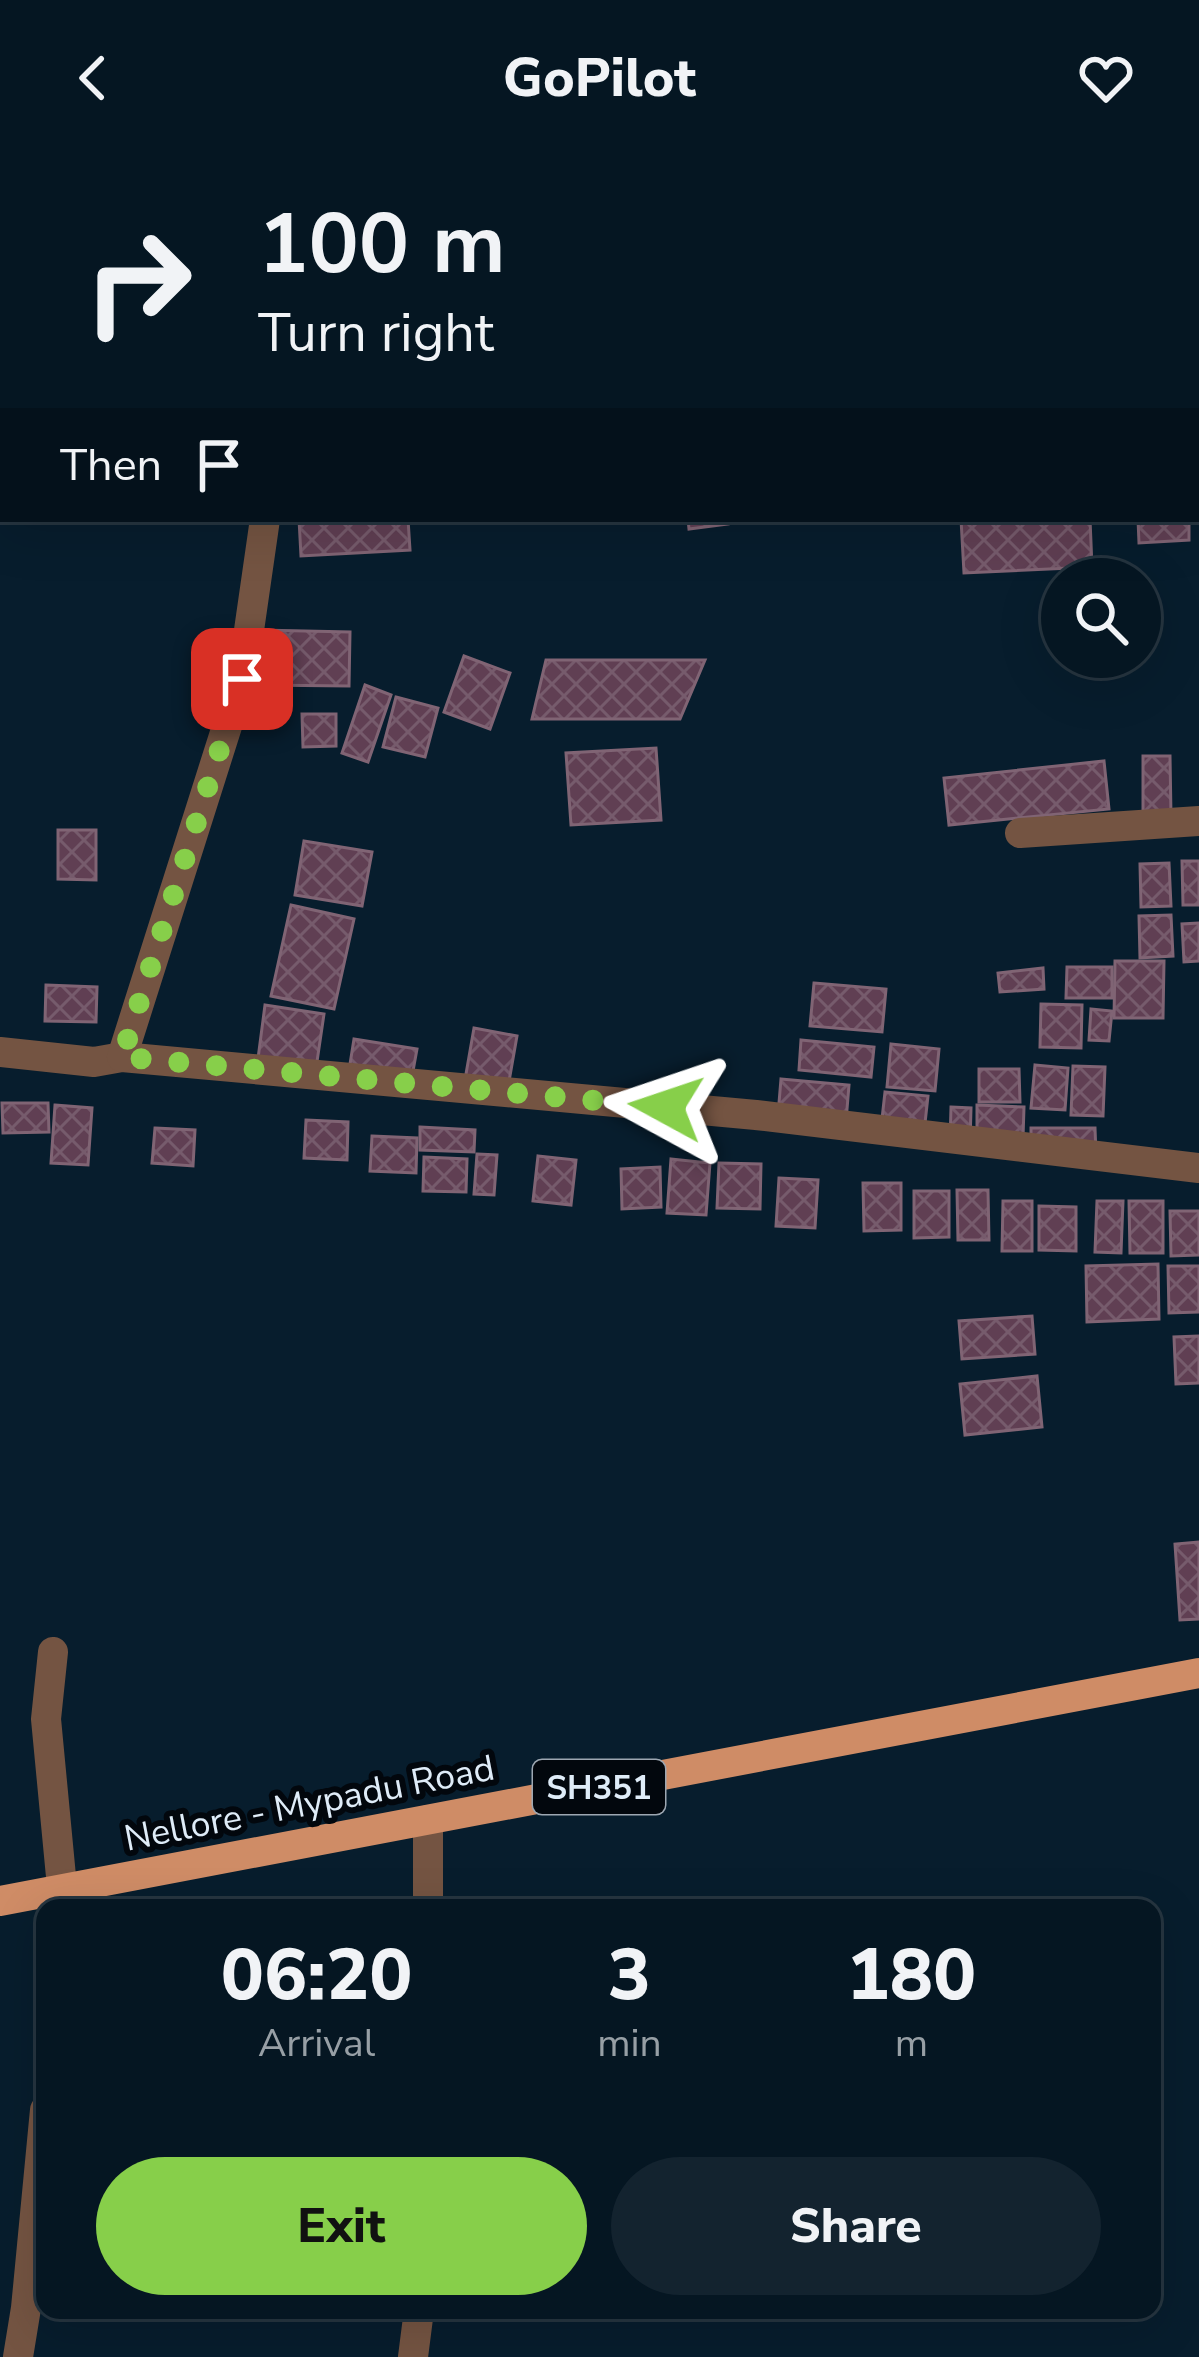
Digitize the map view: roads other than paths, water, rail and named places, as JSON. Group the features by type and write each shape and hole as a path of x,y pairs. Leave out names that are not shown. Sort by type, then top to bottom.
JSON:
{"main road":[{"name":"Nellore - Mypadu Road","path":"64,1898 428,1820 1199,1673"},
{"name":"Nellore - Mypadu Road","path":"0,1901 36,1899"}],"street":[{"path":"122,1057 242,679 265,522"},
{"path":"1020,833 1199,820"},
{"path":"0,1052 94,1062 122,1057 756,1115 1199,1168"},
{"path":"53,1652 46,1719 64,1898"},
{"path":"428,1820 428,1899"},
{"path":"18,2357 36,2204"},
{"path":"413,2357 418,2319"}]}
